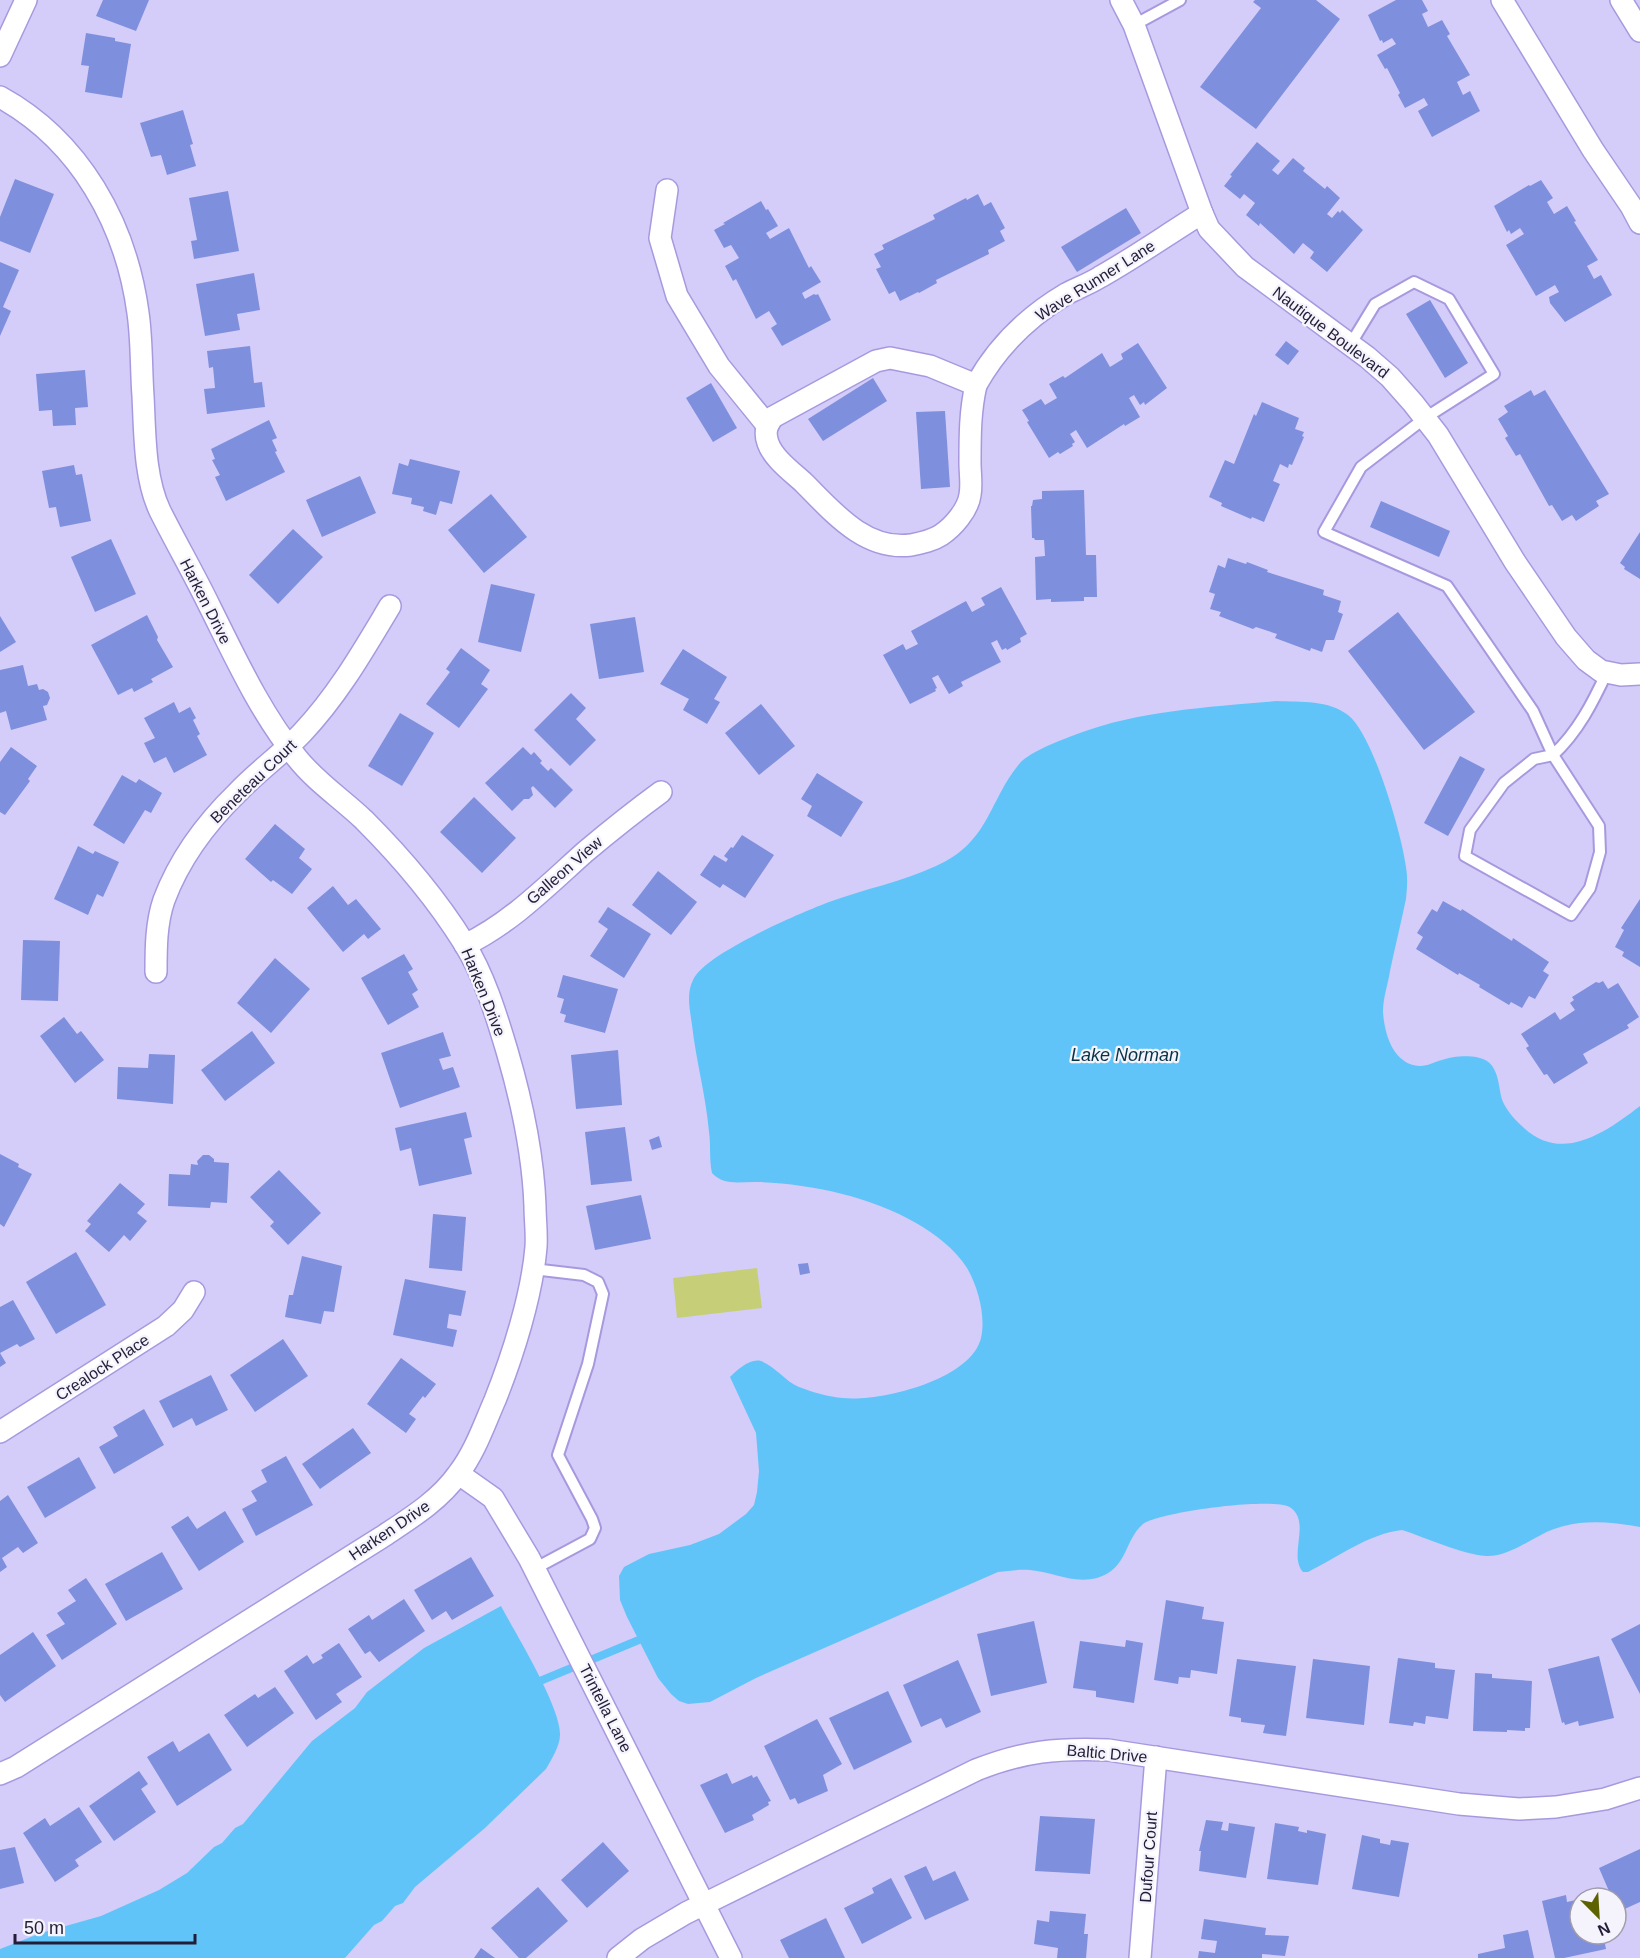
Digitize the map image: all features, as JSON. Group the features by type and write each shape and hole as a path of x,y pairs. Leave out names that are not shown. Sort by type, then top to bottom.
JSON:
{"street":[{"path":"0,56 26,0"},
{"name":"Nautique Boulevard","path":"1121,0 1134,25 1209,229 1245,267 1390,377 1425,418 1472,489 1515,562 1566,637 1586,660 1601,671 1621,675 1640,674"},
{"path":"1502,0 1640,223"},
{"path":"1621,0 1640,32"},
{"name":"Harken Drive","path":"0,97 28,113 56,137 81,167 105,204 121,242 131,277 138,315 146,448 157,505 248,684 288,746 315,778 372,829 416,875 465,945 494,1008 521,1098 530,1144 536,1241 533,1269 508,1368 478,1440 459,1473 442,1493 382,1537 16,1767 0,1774"},
{"path":"667,190 660,238 677,296 719,366 767,424 773,417 876,361 890,358 930,366 976,385"},
{"name":"Wave Runner Lane","path":"767,424 766,433 771,451 843,522 874,541 891,545 924,543 941,535 966,507 970,495 970,427 976,385 984,369 1008,340 1065,294 1099,278 1202,213"},
{"name":"Beneteau Court","path":"156,972 156,949 164,902 178,871 200,834 237,792 288,746 335,694 390,606"},
{"name":"Galleon View","path":"465,945 503,923 603,837 661,792"},
{"name":"Crealock Place","path":"0,1432 166,1326 183,1310 194,1292"},
{"name":"Trintella Lane","path":"459,1473 493,1498 534,1569 597,1689 731,1958"},
{"name":"Baltic Drive","path":"618,1958 686,1913 976,1770 1005,1758 1067,1748 1108,1750 1459,1804 1519,1809 1556,1807 1605,1799 1640,1788"},
{"name":"Dufour Court","path":"1140,1958 1156,1757"}],"lane":[{"path":"1134,25 1180,0"},
{"path":"1350,345 1375,304 1414,282 1449,299 1494,374 1425,418 1360,467 1324,532 1447,586 1533,711 1553,755 1599,826 1600,852 1590,888 1571,915 1465,856 1470,830 1504,783 1534,759 1553,755 1568,741 1592,705 1607,672"},
{"path":"533,1269 584,1275 598,1282 603,1294 588,1364 558,1455 595,1528 590,1539 534,1569"}],"green space":[{"path":"757,1268 762,1308 677,1318 673,1278"}],"water":[{"name":"Lake Norman","path":"1277,701 1324,704 1348,715 1358,726 1367,742 1385,786 1399,832 1407,875 1406,899 1383,1006 1385,1029 1397,1054 1403,1060 1420,1066 1458,1057 1477,1057 1487,1061 1494,1069 1503,1102 1512,1116 1538,1138 1553,1143 1583,1140 1598,1134 1640,1106 1640,1527 1607,1523 1575,1524 1546,1532 1504,1553 1486,1556 1455,1549 1402,1530 1365,1541 1308,1572 1303,1572 1298,1557 1299,1522 1297,1514 1291,1508 1264,1504 1193,1510 1153,1519 1143,1524 1115,1568 1097,1578 1079,1580 1030,1570 998,1572 756,1678 710,1702 688,1704 679,1701 658,1678 627,1617 620,1600 619,1576 624,1567 649,1554 690,1545 719,1534 746,1514 754,1505 759,1471 756,1433 730,1377 744,1365 752,1361 761,1361 799,1387 826,1395 859,1398 900,1392 943,1376 960,1366 974,1353 981,1338 982,1329 982,1311 978,1293 967,1268 944,1242 916,1223 879,1205 840,1193 779,1183 728,1182 712,1173 708,1119 690,1008 689,996 693,980 715,958 754,935 829,902 923,872 954,856 978,833 1009,777 1020,763 1047,746 1101,726 1151,715"},
{"path":"501,1606 546,1689 558,1723 560,1739 557,1748 546,1769 485,1828 415,1887 403,1903 395,1906 382,1921 374,1925 345,1958 0,1958 0,1949 41,1933 101,1916 159,1890 187,1873 214,1847 222,1843 235,1828 243,1824 312,1741 355,1708 367,1692 424,1648"}],"building":[{"path":"103,0 149,0 136,31 96,16"},
{"path":"1255,0 1316,0 1340,19 1256,129 1200,87 1261,8 1253,2"},
{"path":"1396,0 1422,0 1428,11 1422,14 1428,27 1442,20 1450,34 1447,36 1470,75 1457,82 1463,95 1470,91 1480,111 1432,137 1418,111 1428,105 1424,98 1405,108 1387,68 1385,69 1377,55 1396,44 1392,38 1383,43 1382,40 1380,41 1368,15"},
{"path":"86,33 115,38 115,41 131,44 122,98 85,92 89,66 81,65"},
{"path":"183,110 193,144 190,145 196,166 167,175 161,155 151,157 140,123"},
{"path":"1257,142 1280,161 1272,170 1278,175 1293,158 1305,168 1303,171 1325,189 1327,186 1340,198 1327,214 1332,218 1342,210 1363,230 1327,272 1310,258 1314,252 1303,243 1294,254 1260,223 1259,226 1246,215 1255,203 1244,194 1240,199 1224,186 1232,176 1230,175"},
{"path":"15,179 54,194 30,253 0,241 0,217"},
{"path":"1541,180 1553,198 1547,202 1554,214 1567,206 1576,221 1574,222 1598,260 1587,266 1594,279 1601,275 1612,295 1565,322 1550,303 1549,297 1559,292 1555,285 1536,296 1506,245 1524,234 1520,228 1511,234 1509,230 1507,232 1494,206"},
{"path":"228,191 239,251 194,259 191,241 197,240 189,198"},
{"path":"978,194 984,206 991,202 1005,228 1000,231 1005,241 988,250 989,254 936,280 937,283 919,293 900,301 895,291 889,294 876,269 881,267 874,254 884,249 882,245 935,219 933,215"},
{"path":"761,201 778,226 766,233 770,239 789,228 809,268 811,266 821,282 802,293 805,299 818,294 831,320 782,346 771,328 777,324 769,311 756,319 736,279 733,281 725,266 739,258 731,245 724,248 714,230"},
{"path":"1126,208 1141,233 1077,272 1061,247"},
{"path":"0,262 19,270 3,307 11,311 0,336"},
{"path":"254,273 260,310 237,314 240,330 205,336 196,284"},
{"path":"1430,300 1468,363 1445,378 1406,314"},
{"path":"1286,341 1299,351 1288,365 1275,355"},
{"path":"1138,343 1167,388 1145,405 1144,402 1140,405 1134,395 1129,398 1140,417 1125,426 1124,424 1087,448 1076,430 1070,434 1075,442 1073,446 1049,458 1022,410 1041,399 1045,405 1057,398 1049,384 1063,376 1065,378 1102,353 1110,367 1123,359 1121,354"},
{"path":"250,346 254,383 262,382 265,407 207,414 204,389 215,388 213,367 209,368 207,351"},
{"path":"85,370 88,407 75,408 76,425 53,426 52,410 39,411 36,374"},
{"path":"873,378 887,401 823,441 808,419"},
{"path":"711,383 737,428 713,442 686,398"},
{"path":"1531,390 1534,396 1545,390 1609,494 1596,501 1599,506 1576,521 1572,515 1562,521 1552,505 1549,506 1520,454 1516,456 1505,438 1508,436 1498,419 1508,412 1504,406"},
{"path":"1262,402 1299,418 1295,429 1304,432 1292,465 1289,464 1288,468 1280,464 1273,481 1280,484 1264,522 1221,506 1222,503 1209,497 1225,460 1234,464 1254,414 1256,416"},
{"path":"945,411 950,487 921,489 916,412"},
{"path":"269,420 277,438 272,440 277,451 275,452 285,472 226,501 215,477 220,475 212,460 215,459 211,449"},
{"path":"410,459 460,471 452,504 440,501 436,515 423,511 424,507 411,504 412,498 392,494 399,463 408,466"},
{"path":"74,465 76,475 82,474 91,521 60,527 56,507 49,508 42,471"},
{"path":"360,476 376,513 322,537 306,500"},
{"path":"1084,490 1086,555 1096,555 1097,597 1084,597 1084,601 1036,600 1035,557 1045,556 1044,540 1032,538 1031,506 1033,500 1042,499 1042,491"},
{"path":"491,494 527,537 484,573 448,530"},
{"path":"1381,501 1450,531 1439,557 1370,527"},
{"path":"293,529 323,557 278,604 249,575"},
{"path":"1640,532 1640,579 1624,569 1625,567 1620,563"},
{"path":"111,539 136,594 95,612 71,557"},
{"path":"1228,558 1246,564 1247,562 1268,570 1267,572 1324,590 1323,595 1341,601 1338,612 1343,614 1334,640 1326,640 1322,652 1311,648 1310,651 1275,638 1277,634 1256,627 1253,629 1219,616 1221,612 1210,609 1215,594 1209,592 1218,565 1225,568"},
{"path":"491,584 535,594 521,652 478,642"},
{"path":"1001,587 1027,634 1020,638 1021,642 1007,650 1006,648 1002,650 997,640 991,643 1001,662 961,682 963,686 949,694 938,675 932,678 937,688 936,691 910,704 883,655 903,644 906,650 918,644 911,631 966,601 972,612 985,605 981,598"},
{"path":"1398,612 1475,712 1424,750 1348,651"},
{"path":"147,615 158,637 157,640 173,667 151,679 153,682 134,692 132,688 118,695 91,645"},
{"path":"0,616 16,642 0,652"},
{"path":"635,617 644,672 599,679 590,624"},
{"path":"461,648 490,670 481,684 488,689 459,728 426,704 450,672 446,669"},
{"path":"683,649 727,677 714,699 720,702 707,724 683,710 689,699 660,684"},
{"path":"23,665 28,686 37,684 39,690 43,689 48,692 50,698 47,705 43,706 47,720 11,730 6,711 0,713 0,670"},
{"path":"571,693 586,708 576,719 596,740 570,766 534,730"},
{"path":"174,702 179,713 190,707 196,718 193,720 200,734 197,736 207,755 174,773 166,757 154,763 144,743 155,738 144,718"},
{"path":"761,704 795,746 759,775 725,733"},
{"path":"400,713 434,733 402,786 368,766"},
{"path":"11,747 37,766 28,779 30,781 5,815 0,812 0,762"},
{"path":"523,747 531,755 534,752 548,771 551,768 573,790 555,808 533,786 531,788 533,795 529,799 524,799 512,811 485,783"},
{"path":"1460,756 1485,769 1448,836 1424,823"},
{"path":"817,773 863,802 841,837 807,816 812,806 801,799"},
{"path":"122,775 136,783 139,779 162,793 151,813 145,810 124,844 93,825"},
{"path":"474,797 516,838 482,873 440,832"},
{"path":"275,824 305,849 299,858 312,869 292,894 273,880 271,882 245,859"},
{"path":"742,835 774,855 745,898 723,884 720,888 700,875 714,855 726,862 728,859 724,856"},
{"path":"78,846 93,854 95,851 119,862 103,897 97,894 88,915 54,899"},
{"path":"658,871 697,902 671,935 632,905"},
{"path":"333,886 348,905 356,899 381,929 368,939 364,934 343,952 307,908"},
{"path":"1640,899 1640,967 1622,956 1624,952 1615,947 1624,930 1621,928"},
{"path":"1443,901 1461,911 1462,909 1512,941 1513,938 1549,962 1543,971 1549,975 1535,999 1529,996 1522,1008 1511,1002 1509,1005 1479,987 1480,985 1459,973 1458,975 1416,949 1423,937 1417,933 1432,909 1437,912"},
{"path":"608,907 651,934 624,978 590,956 608,929 598,922"},
{"path":"23,940 60,941 58,1001 21,1000"},
{"path":"404,954 413,969 408,972 418,990 412,994 419,1007 388,1025 361,978"},
{"path":"275,958 310,989 271,1033 237,1003"},
{"path":"563,975 618,989 605,1033 564,1022 566,1015 560,1013 564,999 557,997"},
{"path":"1603,981 1608,989 1618,983 1639,1017 1627,1025 1629,1028 1583,1054 1588,1063 1554,1084 1547,1074 1544,1075 1526,1048 1529,1046 1521,1034 1555,1012 1560,1020 1575,1010 1570,1003 1574,1000 1572,997 1596,982"},
{"path":"64,1017 77,1034 81,1031 104,1060 75,1083 40,1036"},
{"path":"252,1031 275,1063 225,1101 201,1070"},
{"path":"443,1032 451,1056 439,1059 443,1070 453,1067 460,1087 400,1108 381,1053"},
{"path":"618,1050 622,1105 576,1109 571,1055"},
{"path":"149,1054 175,1055 173,1104 117,1099 118,1067 148,1068"},
{"path":"466,1112 472,1137 464,1139 472,1174 419,1186 411,1148 400,1151 395,1128"},
{"path":"625,1127 632,1181 591,1185 585,1132"},
{"path":"659,1136 662,1147 652,1150 649,1140"},
{"path":"0,1154 32,1174 4,1227 0,1224"},
{"path":"203,1155 209,1155 214,1162 229,1163 227,1203 211,1202 210,1208 168,1206 169,1174 190,1175 191,1164 198,1165 197,1161"},
{"path":"279,1170 321,1213 288,1245 270,1226 274,1222 250,1197"},
{"path":"120,1183 145,1204 137,1213 147,1221 130,1241 124,1235 109,1252 85,1231 91,1224 87,1221"},
{"path":"641,1195 651,1239 595,1250 586,1206"},
{"path":"433,1214 466,1217 462,1271 429,1268"},
{"path":"76,1252 106,1305 56,1334 26,1282"},
{"path":"302,1256 342,1266 334,1312 324,1311 321,1324 285,1317 289,1295 293,1295"},
{"path":"808,1263 810,1273 800,1275 798,1264"},
{"path":"405,1279 466,1291 461,1316 449,1314 447,1328 457,1330 453,1347 393,1335"},
{"path":"13,1300 35,1339 20,1347 17,1344 0,1353 0,1307"},
{"path":"283,1339 308,1376 255,1412 230,1375"},
{"path":"0,1353 6,1363 0,1367"},
{"path":"401,1358 436,1384 409,1414 416,1419 406,1433 367,1404"},
{"path":"211,1375 228,1410 196,1426 192,1418 173,1428 159,1401"},
{"path":"144,1409 164,1445 114,1474 99,1447 118,1436 113,1427"},
{"path":"353,1428 371,1453 320,1489 302,1464"},
{"path":"286,1456 313,1505 256,1536 242,1509 257,1501 251,1491 267,1482 261,1470"},
{"path":"79,1457 96,1488 45,1518 27,1487"},
{"path":"8,1495 38,1543 23,1553 18,1547 2,1558 7,1567 0,1572 0,1501"},
{"path":"225,1511 244,1542 199,1571 171,1527 188,1516 197,1529"},
{"path":"162,1552 183,1589 126,1621 105,1584"},
{"path":"471,1557 494,1596 452,1620 446,1611 432,1620 414,1590"},
{"path":"86,1578 117,1624 62,1660 46,1635 65,1624 57,1613 76,1601 68,1590"},
{"path":"404,1599 425,1631 379,1662 370,1651 365,1654 348,1629 369,1615 372,1620"},
{"path":"1166,1600 1204,1607 1202,1619 1224,1622 1217,1674 1191,1670 1190,1678 1179,1677 1178,1684 1154,1680"},
{"path":"1034,1621 1047,1683 991,1696 977,1634"},
{"path":"1640,1624 1640,1694 1611,1639"},
{"path":"33,1632 56,1666 5,1702 0,1695 0,1655"},
{"path":"1126,1640 1143,1643 1134,1703 1096,1697 1096,1691 1073,1688 1080,1641 1125,1647"},
{"path":"339,1643 362,1677 336,1694 342,1702 316,1720 284,1671 307,1655 313,1664 323,1658 321,1655"},
{"path":"1599,1656 1614,1718 1579,1726 1578,1721 1565,1725 1564,1722 1562,1723 1548,1669"},
{"path":"1398,1658 1435,1663 1435,1668 1455,1670 1448,1719 1426,1716 1425,1724 1414,1722 1413,1726 1389,1723"},
{"path":"1237,1659 1296,1666 1286,1736 1263,1733 1265,1725 1241,1722 1241,1718 1229,1716"},
{"path":"1313,1659 1370,1666 1364,1725 1306,1718"},
{"path":"958,1660 981,1712 946,1728 941,1718 921,1727 903,1685"},
{"path":"1475,1673 1492,1674 1492,1678 1532,1681 1530,1728 1525,1728 1525,1731 1507,1730 1507,1732 1473,1731"},
{"path":"275,1687 294,1713 247,1747 224,1715 255,1694 258,1698"},
{"path":"888,1691 912,1742 854,1770 829,1718"},
{"path":"817,1719 842,1764 823,1775 828,1791 798,1804 795,1798 790,1800 764,1746"},
{"path":"209,1733 232,1770 177,1806 147,1757 173,1741 179,1752"},
{"path":"139,1771 148,1784 141,1789 156,1812 114,1841 89,1806"},
{"path":"727,1773 732,1784 752,1775 753,1778 757,1776 771,1801 768,1802 769,1805 752,1815 754,1820 725,1833 700,1785"},
{"path":"79,1807 102,1842 75,1860 79,1866 55,1882 23,1833 45,1818 50,1826"},
{"path":"1040,1816 1095,1819 1090,1874 1035,1871"},
{"path":"1206,1820 1223,1822 1221,1830 1228,1831 1229,1823 1255,1827 1246,1878 1199,1871 1201,1851 1199,1851"},
{"path":"1275,1823 1299,1827 1298,1831 1307,1833 1307,1830 1326,1834 1318,1885 1267,1879"},
{"path":"1362,1835 1380,1839 1380,1843 1390,1845 1391,1840 1409,1843 1399,1897 1352,1889"},
{"path":"603,1842 629,1871 587,1908 561,1880"},
{"path":"15,1847 24,1883 0,1889 0,1850"},
{"path":"1640,1849 1640,1902 1628,1907 1628,1886 1607,1886 1599,1868"},
{"path":"926,1866 933,1881 955,1871 969,1900 925,1920 904,1876"},
{"path":"891,1878 912,1918 862,1944 844,1908 874,1893 872,1888"},
{"path":"538,1887 568,1921 526,1958 519,1958 491,1928"},
{"path":"1566,1895 1568,1946 1605,1946 1606,1949 1555,1958 1542,1901"},
{"path":"1050,1911 1086,1914 1084,1934 1088,1934 1086,1958 1057,1958 1058,1948 1034,1944 1037,1920 1049,1922"},
{"path":"826,1918 845,1958 789,1958 780,1940"},
{"path":"1204,1919 1266,1928 1265,1935 1289,1936 1285,1956 1262,1954 1262,1958 1198,1958 1199,1951 1215,1953 1217,1941 1201,1939"},
{"path":"1528,1930 1534,1958 1478,1958 1478,1954 1505,1948 1503,1935"},
{"path":"481,1948 495,1958 474,1958"}],"waterway":[{"path":"534,1687 540,1681 646,1637"}]}
